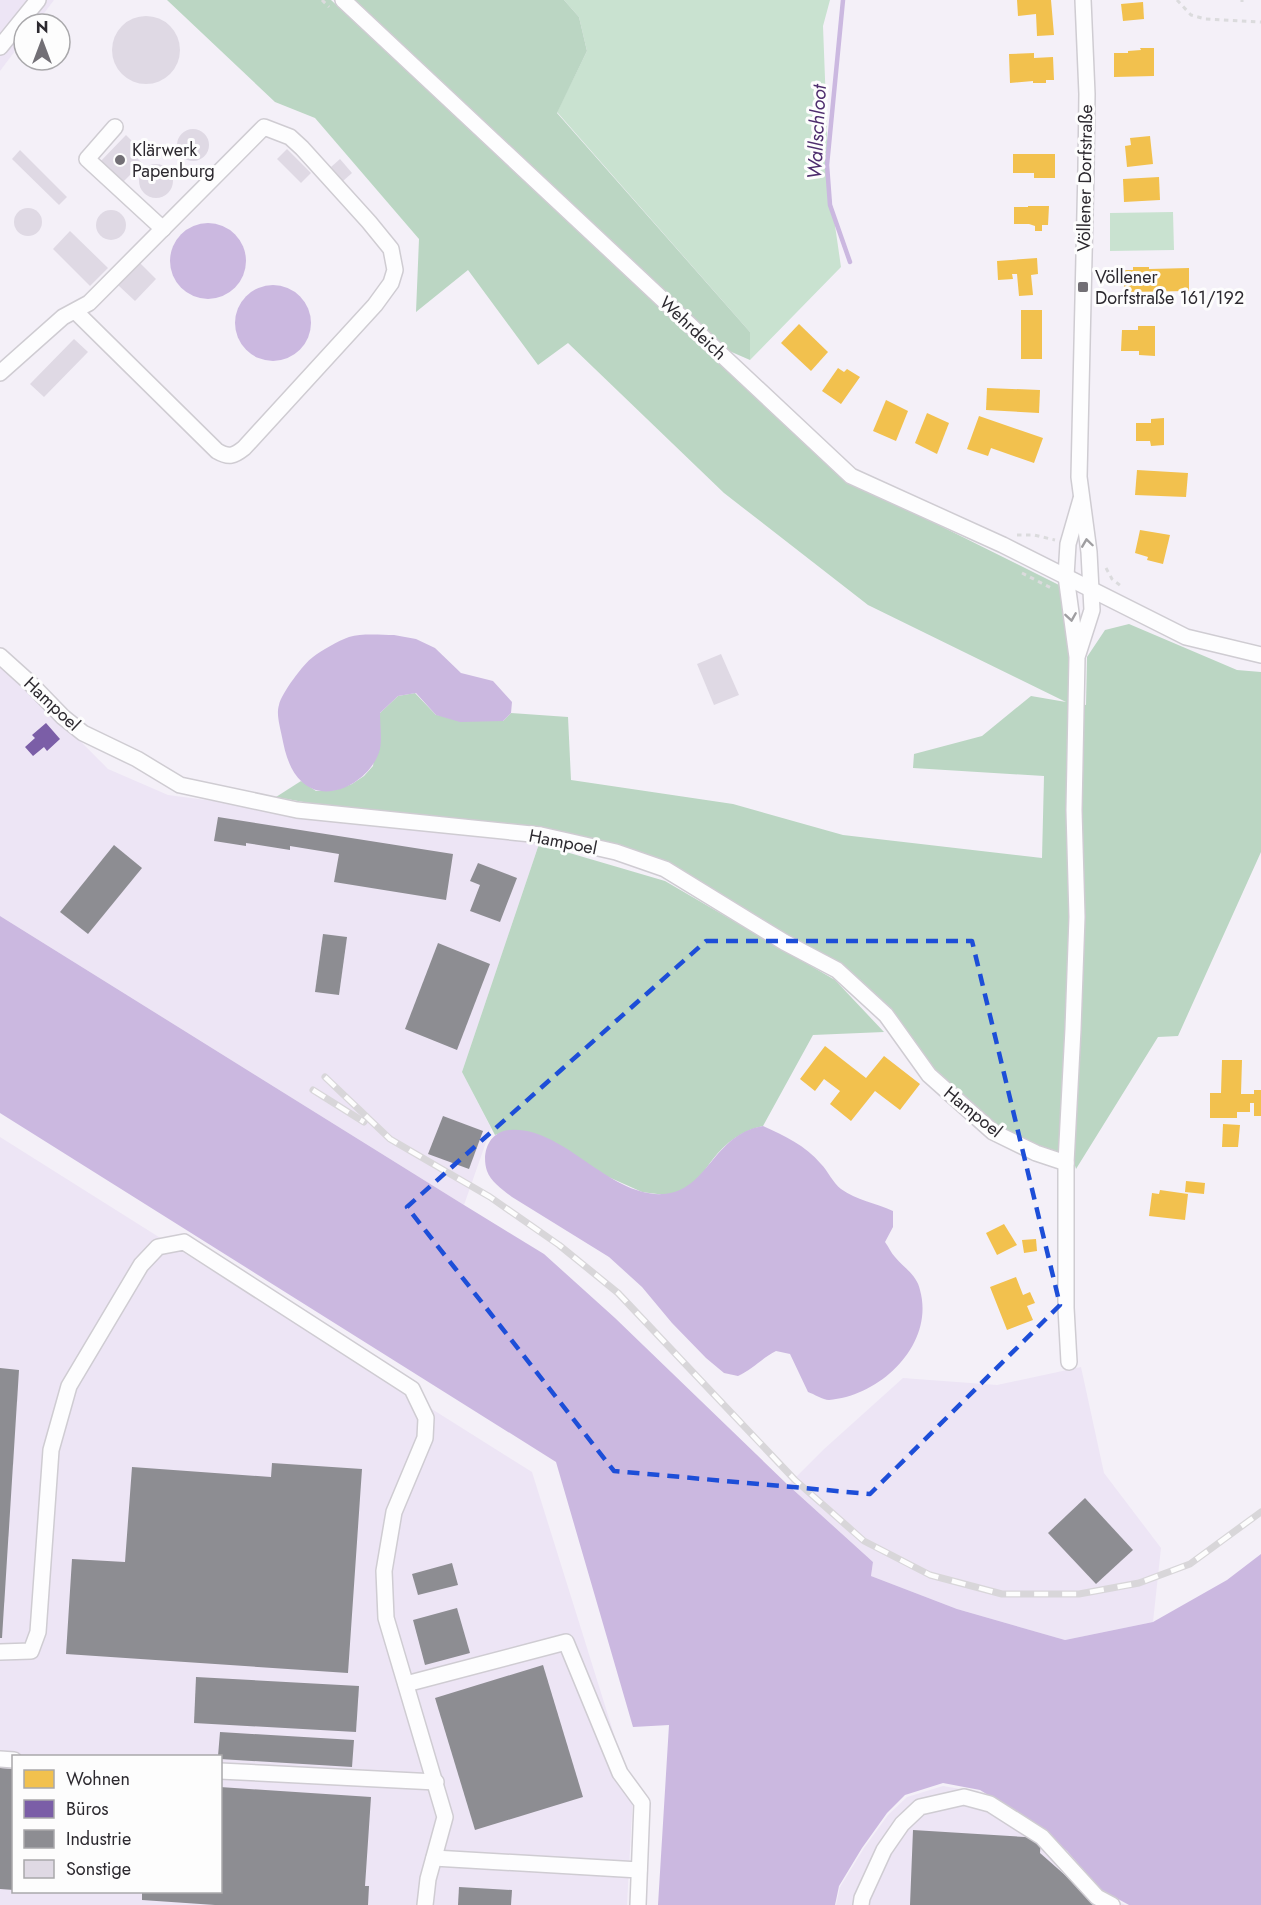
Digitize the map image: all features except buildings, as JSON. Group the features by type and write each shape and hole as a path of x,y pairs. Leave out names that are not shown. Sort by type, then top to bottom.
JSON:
{"street":[{"path":"0,47 38,0"},
{"name":"Wehrdeich","path":"343,0 851,476 1003,545 1185,637 1261,656"},
{"name":"Völlener Dorfstraße","path":"1083,0 1086,104 1080,466 1081,499 1089,552 1090,588"},
{"path":"115,127 87,159 163,229"},
{"path":"0,373 63,317 89,303 264,127 290,137 302,148 391,249 395,270 391,284 375,306 252,440 234,456 226,457 217,451 75,311"},
{"name":"Völlener Dorfstraße","path":"1066,576 1068,544 1081,499"},
{"path":"1066,576 1067,597 1077,657 1074,810 1077,917 1066,1163 1066,1308 1069,1362"},
{"path":"1077,657 1092,610 1090,588"},
{"name":"Hampoel","path":"0,656 63,717 83,733 137,759 180,785 297,810 541,836 616,852 665,870 784,942 837,970 886,1015 929,1076 993,1132 1036,1153 1066,1163"},
{"path":"0,1652 31,1651 38,1632 51,1450 69,1386 141,1265 158,1247 184,1242 412,1389 426,1418 425,1438 394,1512 384,1571 386,1618 436,1782 444,1817 428,1879 425,1905"},
{"path":"406,1684 566,1642 620,1773 642,1803 638,1905"},
{"path":"222,1771 436,1782"},
{"path":"861,1905 884,1850 902,1824 920,1807 964,1797 990,1804 1042,1837 1097,1897 1112,1905"},
{"path":"434,1858 639,1870"}],"path":[{"path":"1177,0 1191,15 1205,19 1261,22"},
{"path":"1003,545 1009,536 1034,535 1068,544"},
{"path":"1089,552 1100,557 1112,579 1124,588"},
{"path":"1016,570 1067,597"}],"highlighted area":[{"path":"706,941 972,941 1060,1305 870,1494 614,1471 407,1207"}],"shaded area":[{"path":"0,0 54,0 45,12 12,12 12,55 0,71"},
{"path":"208,223 223,226 235,234 243,246 246,261 243,276 235,288 223,296 208,299 193,296 181,288 173,276 170,261 173,246 181,234 193,226"},
{"path":"273,285 288,288 300,296 308,308 311,323 308,338 300,350 288,358 273,361 258,358 246,350 238,338 235,323 238,308 246,296 258,288"},
{"path":"394,635 416,639 435,648 461,673 493,681 512,702 511,713 503,721 460,722 436,715 416,693 398,696 380,713 380,749 368,771 348,786 336,790 312,789 298,777 286,755 278,712 284,694 309,660 335,643 354,636"},
{"path":"0,660 108,769 168,795 539,844 462,1072 491,1128 464,1205 0,916"},
{"path":"0,916 544,1254 615,1318 788,1485 873,1562 871,1576 957,1609 1065,1640 1153,1622 1227,1580 1261,1554 1261,1905 1129,1905 1100,1889 1067,1851 1014,1811 980,1790 943,1783 905,1795 887,1813 839,1886 835,1905 658,1905 669,1725 633,1727 556,1462 0,1113"},
{"path":"763,1126 787,1137 808,1151 841,1189 893,1211 893,1227 885,1242 913,1276 920,1290 923,1310 912,1347 900,1364 885,1378 867,1389 848,1396 829,1400 808,1392 790,1354 776,1351 738,1376 724,1373 672,1323 642,1287 609,1257 512,1197 491,1179 485,1164 488,1144 497,1134 510,1130 530,1132 549,1139 624,1185 644,1192 664,1194 679,1191 691,1183 733,1140 746,1131"},
{"path":"0,1137 532,1472 633,1795 627,1905 0,1905"},
{"path":"1081,1367 1104,1473 1161,1548 1153,1622 1065,1640 957,1609 871,1576 873,1562 788,1485 903,1378 997,1385"},
{"path":"943,1786 978,1792 1014,1814 1065,1851 1100,1892 1125,1905 836,1905 840,1887 888,1815 907,1797"}],"green space":[{"path":"167,0 331,0 848,480 1061,586 1070,664 1069,703 1086,705 1087,657 1105,630 1129,624 1237,670 1261,672 1261,852 1178,1036 1158,1037 1076,1169 1072,1155 1033,1145 997,1126 934,1068 891,1010 841,963 790,937 667,862 618,845 543,830 309,803 276,797 301,781 316,791 335,790 352,784 364,776 373,766 380,713 398,696 415,693 436,715 503,721 511,713 568,717 571,780 733,804 843,835 1042,858 1044,776 913,768 914,754 982,736 1031,696 1066,702 868,605 724,493 568,343 538,365 468,270 416,312 419,239 315,118 275,102"},
{"path":"354,0 564,0 579,17 587,51 557,113 750,332 750,360 727,350"},
{"path":"564,0 830,0 823,26 829,184 841,267 750,360 750,332 557,112 587,51 579,17"},
{"path":"1173,212 1174,250 1110,251 1110,213"},
{"path":"539,844 665,881 835,980 884,1032 813,1035 763,1126 742,1134 729,1143 694,1182 680,1192 661,1194 642,1192 506,1131 495,1135 462,1072"}],"waterway":[{"name":"Wallschloot","path":"843,0 827,165 830,205 850,262"}],"railway":[{"path":"325,1077 390,1139 490,1197 559,1245 618,1293 795,1480 864,1541 930,1575 1002,1594 1079,1594 1139,1583 1190,1564 1261,1512"},
{"path":"313,1090 364,1122"}],"place":[{"name":"Klärwerk Papenburg","path":"120,160"},
{"name":"Völlener Dorfstraße 161/192","path":"1083,287"}]}
